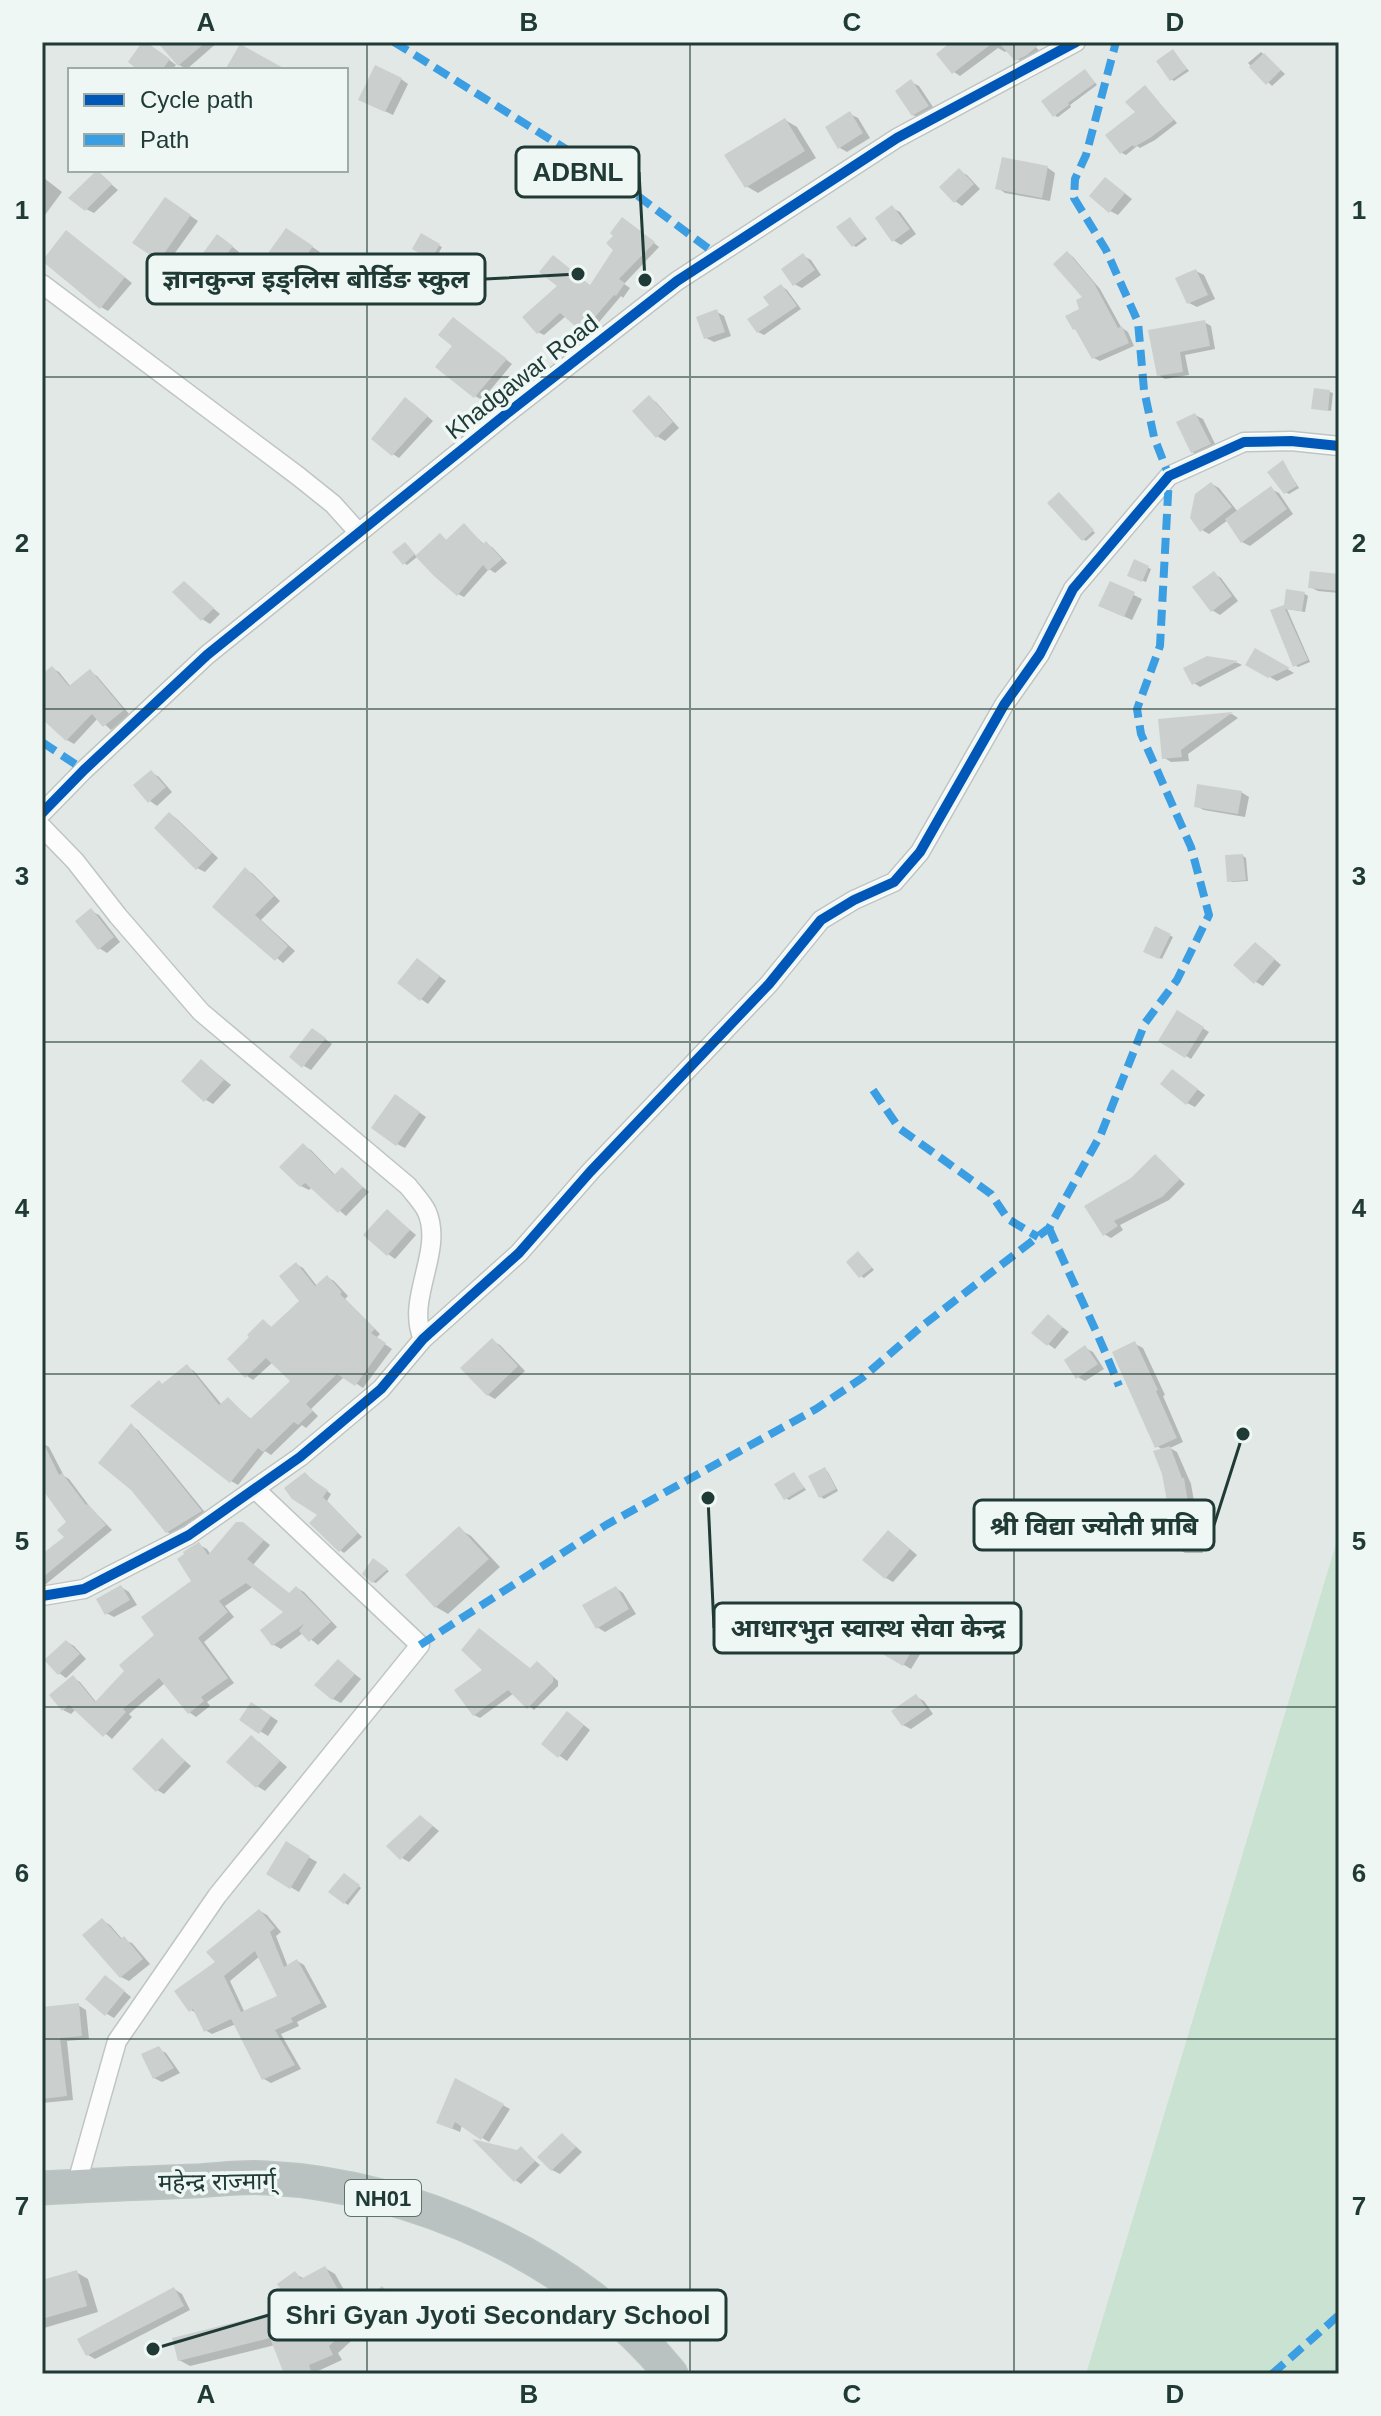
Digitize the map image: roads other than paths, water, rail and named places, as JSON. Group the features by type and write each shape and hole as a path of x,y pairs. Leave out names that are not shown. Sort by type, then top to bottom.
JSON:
{"highway":[{"name":"महेन्द्र राज्मार्ग्","path":"42,2188 266,2177 344,2187 418,2207 495,2237 548,2267 600,2304 646,2343 671,2374"}],"street":[{"name":"Khadgawar Road","path":"42,813 207,655 677,281 897,138 1076,42"},
{"path":"42,284 298,476 333,504 359,533"},
{"path":"42,1596 84,1589 189,1535 300,1457 381,1389 423,1339 519,1253 590,1172 769,984 821,920 854,900 894,882 920,852 1004,705 1040,654 1073,589 1169,476 1244,442 1291,441 1339,446"},
{"path":"42,827 75,861 201,1012 408,1186 426,1211 431,1231 420,1301 419,1330 423,1339"},
{"path":"76,2186 117,2041 217,1896 420,1645 255,1489"}],"place":[{"name":"ज्ञानकुन्ज इङ्लिस बोर्डिङ स्कुल","path":"578,274"},
{"name":"ADBNL","path":"645,280"},
{"name":"श्री विद्या ज्योती प्राबि","path":"1243,1434"},
{"name":"आधारभुत स्वास्थ सेवा केन्द्र","path":"708,1498"},
{"name":"Shri Gyan Jyoti Secondary School","path":"153,2349"}]}
